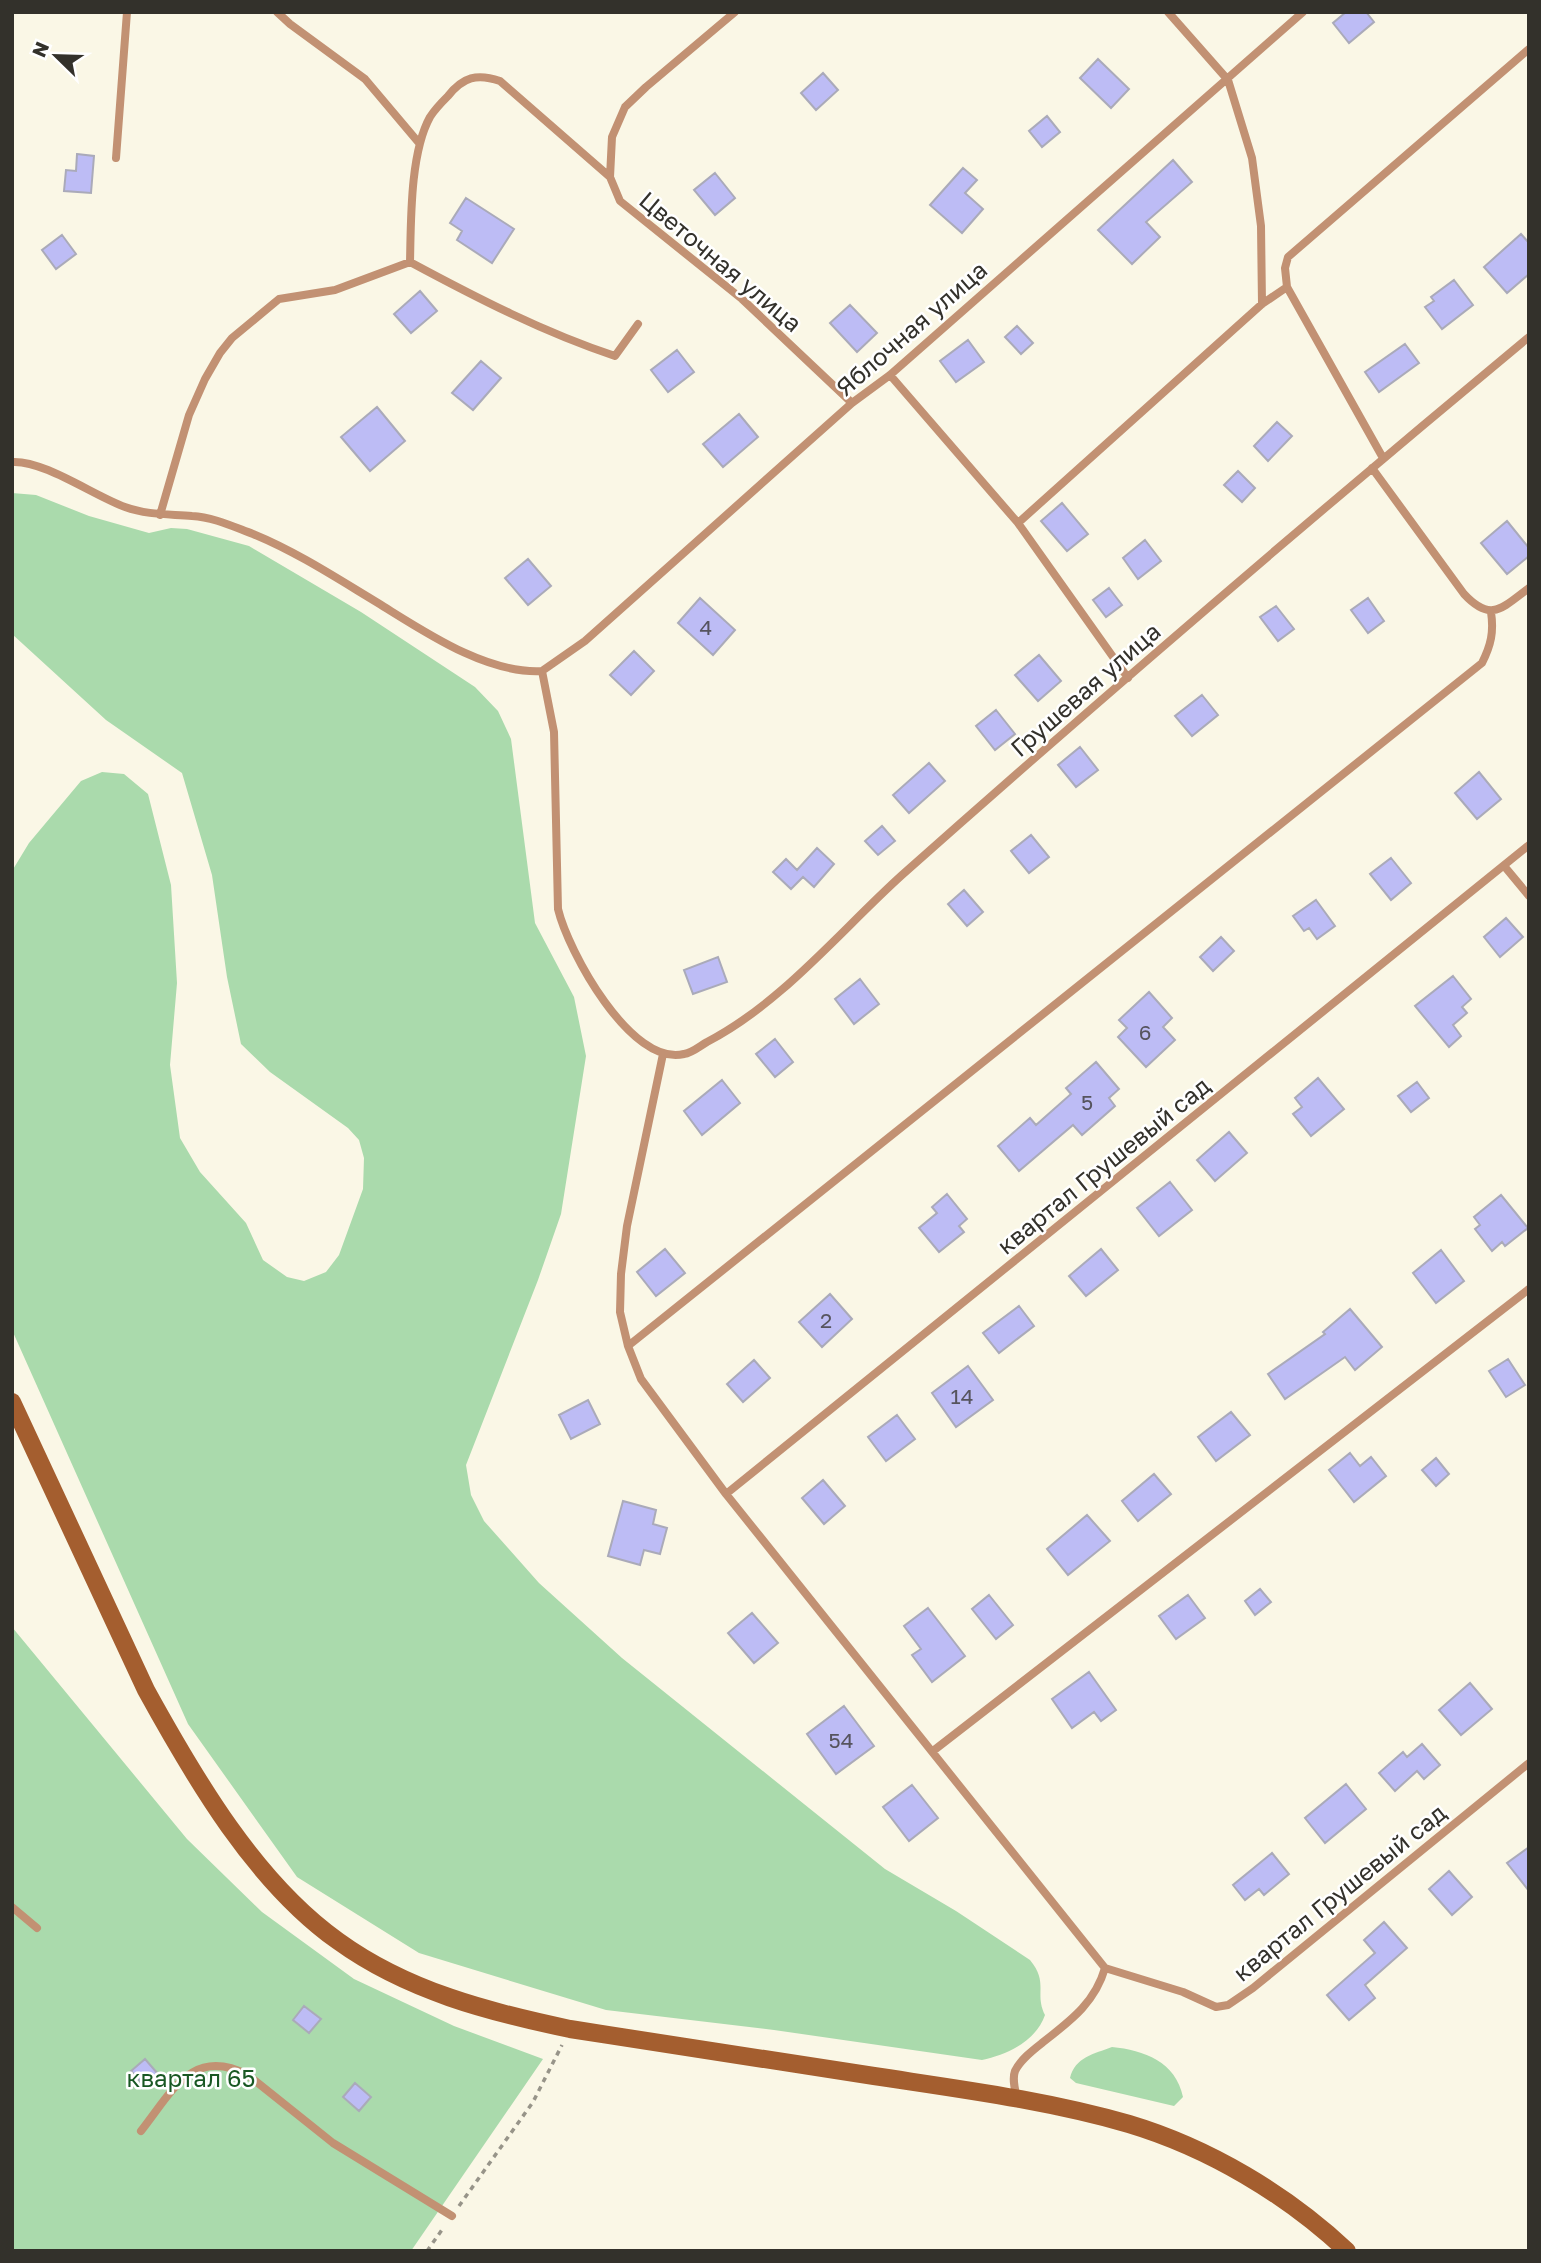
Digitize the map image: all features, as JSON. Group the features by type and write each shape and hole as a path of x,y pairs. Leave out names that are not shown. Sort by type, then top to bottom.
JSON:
{"street":[{"path":"12,1402 146,1690 168,1730 243,1847 268,1878 339,1942 400,1977 460,2002 570,2029 1017,2098 1129,2124 1198,2151 1264,2186 1317,2223 1347,2251"}],"lane":[{"path":"116,158 127,12"},
{"path":"277,12 365,79 419,144"},
{"path":"610,177 612,137 625,107 735,12"},
{"path":"1168,12 1228,80 1252,158 1261,226 1262,304"},
{"name":"Яблочная улица","path":"542,671 585,641 852,403 890,375 1303,12"},
{"path":"1383,458 1287,287 1284,268 1288,257 1529,49"},
{"path":"410,262 411,210 419,144 430,116 459,83 486,76 500,82 610,177"},
{"name":"Цветочная улица","path":"610,177 620,201 742,299 852,403"},
{"path":"160,516 189,415 219,353 232,338 279,299 335,289 410,262 499,309 569,341 615,356 638,324"},
{"path":"1018,523 1262,304 1287,287"},
{"name":"Грушевая улица","path":"663,1054 684,1055 757,1011 899,878 1128,678 1383,458 1529,337"},
{"path":"890,375 1018,523 1128,678"},
{"path":"12,462 42,468 123,506 160,516 195,516 255,535 300,558 423,631 471,654 510,669 542,671 554,732 558,909 562,929 586,972 621,1022 641,1042 663,1054 622,1262 620,1312 628,1346 641,1379 726,1494 1105,1968 1100,1984 1080,2013 1024,2059 1015,2071 1017,2098"},
{"path":"1372,468 1476,607 1491,612 1503,608 1529,588"},
{"path":"628,1346 1482,663 1490,647 1493,628 1491,612"},
{"name":"квартал Грушевый сад","path":"726,1494 1529,845"},
{"path":"1505,867 1529,896"},
{"path":"933,1751 1529,1289"},
{"name":"квартал Грушевый сад","path":"1105,1968 1183,1992 1216,2007 1228,2005 1253,1989 1529,1763"},
{"path":"12,1907 37,1928"},
{"path":"141,2132 180,2082 200,2067 234,2067 356,2159 452,2216"}],"path":[{"path":"427,2251 533,2102 570,2029"}],"green space":[{"path":"12,493 36,495 89,516 149,533 171,528 187,529 249,546 361,612 475,687 498,711 511,739 535,923 574,997 586,1056 561,1214 466,1465 471,1495 484,1521 539,1583 622,1658 885,1869 956,1911 1030,1960 1039,1975 1045,2015 1035,2032 1019,2045 1001,2055 982,2060 774,2030 606,2010 419,1953 297,1877 188,1724 12,1330 12,871 29,843 81,781 102,772 124,774 148,794 171,885 177,983 170,1065 180,1138 200,1172 246,1223 263,1260 287,1277 304,1281 326,1272 339,1255 363,1189 364,1158 359,1140 348,1128 270,1072 241,1044 227,977 212,875 182,773 106,720 12,634"},
{"name":"квартал 65","path":"12,1627 187,1839 262,1912 354,1979 454,2026 543,2059 411,2251 12,2251"},
{"path":"1112,2047 1136,2051 1157,2060 1173,2075 1183,2097 1174,2106 1076,2083 1070,2078 1081,2061"}],"building":[{"path":"1346,12 1366,12 1374,22 1349,43 1333,23"},
{"path":"1098,59 1129,89 1111,108 1080,78"},
{"path":"823,73 838,90 816,110 801,93"},
{"path":"1047,116 1060,132 1042,147 1029,131"},
{"path":"77,154 94,156 91,193 64,191 66,170 76,171"},
{"path":"1173,160 1192,182 1146,222 1160,237 1132,264 1098,230"},
{"path":"963,168 977,180 965,193 983,209 962,233 930,205"},
{"path":"715,173 735,198 715,215 694,190"},
{"path":"466,198 514,229 492,263 457,240 462,231 450,223"},
{"path":"1521,234 1529,243 1529,274 1507,293 1484,267"},
{"path":"62,235 76,254 56,269 42,250"},
{"path":"1454,280 1473,305 1442,329 1425,307 1434,301 1431,297"},
{"path":"420,291 437,311 411,333 394,314"},
{"path":"850,305 877,333 857,352 830,323"},
{"path":"1017,326 1033,343 1021,354 1005,337"},
{"path":"968,340 984,362 956,382 940,361"},
{"path":"1405,344 1419,363 1379,392 1365,372"},
{"path":"677,350 694,372 668,392 651,370"},
{"path":"481,361 501,378 473,410 452,393"},
{"path":"377,407 405,441 370,471 341,437"},
{"path":"739,414 758,437 723,467 703,444"},
{"path":"1277,422 1292,436 1268,461 1254,446"},
{"path":"1238,471 1255,488 1242,502 1224,485"},
{"path":"1062,503 1088,534 1067,551 1041,521"},
{"path":"1507,521 1529,548 1529,556 1507,574 1481,543"},
{"path":"1145,540 1161,561 1138,579 1123,558"},
{"path":"528,559 551,586 528,605 505,578"},
{"path":"1109,588 1122,605 1106,617 1093,600"},
{"path":"700,598 735,630 713,655 678,623"},
{"path":"1368,598 1384,621 1368,633 1351,610"},
{"path":"1276,606 1294,629 1278,641 1260,617"},
{"path":"634,651 654,671 631,695 610,675"},
{"path":"1039,655 1061,681 1038,701 1015,675"},
{"path":"1202,695 1218,715 1192,736 1175,716"},
{"path":"996,710 1015,734 995,750 976,726"},
{"path":"1080,747 1098,770 1076,787 1058,765"},
{"path":"929,763 945,781 909,813 893,795"},
{"path":"1479,772 1501,799 1477,819 1455,793"},
{"path":"882,826 895,841 878,855 865,841"},
{"path":"1031,835 1049,857 1029,873 1011,851"},
{"path":"817,848 834,864 814,887 803,877 791,889 773,872 786,859 797,870"},
{"path":"1391,858 1411,883 1391,900 1370,874"},
{"path":"964,890 983,912 967,926 948,904"},
{"path":"1316,900 1335,926 1317,939 1309,928 1304,931 1293,916"},
{"path":"1506,918 1523,937 1500,957 1484,937"},
{"path":"1221,937 1234,951 1213,971 1200,957"},
{"path":"718,957 727,982 693,994 684,970"},
{"path":"1453,976 1471,999 1462,1007 1467,1013 1453,1025 1461,1036 1449,1047 1415,1006"},
{"path":"860,979 879,1004 854,1024 835,999"},
{"path":"1149,992 1172,1018 1163,1027 1175,1040 1146,1067 1118,1037 1127,1028 1119,1020"},
{"path":"775,1039 793,1062 775,1077 756,1054"},
{"path":"1096,1062 1119,1089 1109,1098 1115,1106 1082,1135 1073,1125 1019,1171 998,1146 1030,1118 1036,1125 1071,1094 1066,1088"},
{"path":"1318,1078 1344,1109 1311,1136 1293,1114 1302,1107 1295,1098"},
{"path":"722,1080 740,1103 702,1135 684,1111"},
{"path":"1417,1082 1429,1098 1411,1112 1398,1096"},
{"path":"1229,1132 1247,1153 1215,1181 1197,1160"},
{"path":"1170,1182 1192,1210 1159,1236 1137,1208"},
{"path":"947,1194 967,1219 959,1226 964,1232 939,1252 919,1228 937,1213 932,1207"},
{"path":"1501,1195 1528,1228 1505,1246 1502,1242 1492,1251 1475,1229 1480,1225 1474,1217"},
{"path":"665,1249 685,1273 656,1296 637,1272"},
{"path":"1101,1249 1118,1270 1086,1296 1069,1276"},
{"path":"1441,1250 1464,1281 1436,1303 1413,1273"},
{"path":"830,1294 852,1319 822,1347 799,1322"},
{"path":"1019,1306 1034,1326 999,1353 983,1333"},
{"path":"1350,1309 1382,1347 1355,1370 1345,1357 1285,1399 1268,1374 1325,1334 1323,1332"},
{"path":"1508,1359 1525,1385 1506,1397 1489,1371"},
{"path":"754,1360 770,1378 743,1402 727,1384"},
{"path":"968,1366 993,1400 956,1427 932,1393"},
{"path":"588,1400 600,1424 571,1439 559,1415"},
{"path":"1231,1412 1250,1435 1216,1461 1198,1437"},
{"path":"897,1415 915,1439 886,1461 868,1437"},
{"path":"1350,1453 1360,1466 1371,1457 1386,1476 1354,1502 1329,1470"},
{"path":"1436,1458 1449,1474 1436,1486 1422,1470"},
{"path":"1154,1474 1171,1494 1138,1521 1122,1501"},
{"path":"823,1480 845,1506 824,1524 802,1498"},
{"path":"623,1501 656,1510 653,1524 667,1528 660,1554 644,1550 640,1565 608,1556"},
{"path":"1087,1515 1110,1541 1068,1575 1047,1549"},
{"path":"1260,1589 1271,1602 1255,1615 1245,1601"},
{"path":"989,1595 1013,1625 996,1639 972,1609"},
{"path":"1188,1595 1205,1618 1176,1639 1159,1616"},
{"path":"928,1608 965,1656 932,1682 912,1655 921,1649 904,1626"},
{"path":"752,1613 778,1643 754,1663 728,1633"},
{"path":"1089,1672 1116,1710 1101,1721 1094,1712 1072,1728 1052,1699"},
{"path":"1470,1683 1492,1709 1461,1735 1439,1710"},
{"path":"844,1706 874,1746 836,1774 807,1734"},
{"path":"1422,1744 1440,1765 1424,1779 1417,1771 1395,1791 1379,1773 1403,1752 1407,1757"},
{"path":"1346,1784 1366,1809 1325,1843 1305,1818"},
{"path":"912,1785 938,1818 909,1841 883,1807"},
{"path":"1529,1847 1529,1891 1507,1863"},
{"path":"1272,1853 1289,1874 1264,1895 1259,1889 1245,1900 1233,1885"},
{"path":"1449,1871 1472,1897 1452,1915 1429,1889"},
{"path":"1384,1922 1407,1948 1365,1985 1375,1998 1349,2020 1327,1995 1375,1953 1364,1940"},
{"path":"304,2006 321,2019 309,2033 293,2020"},
{"path":"145,2059 158,2074 145,2087 131,2071"},
{"path":"355,2083 371,2097 359,2111 343,2097"}]}
